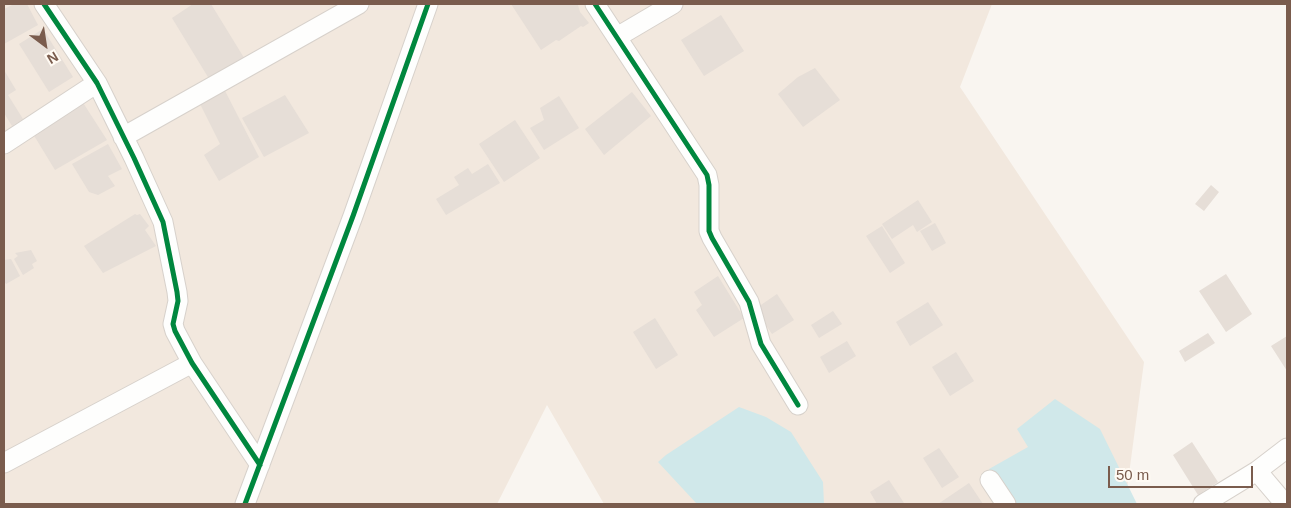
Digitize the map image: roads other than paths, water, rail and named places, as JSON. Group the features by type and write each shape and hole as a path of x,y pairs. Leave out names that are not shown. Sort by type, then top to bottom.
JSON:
{"street":[{"path":"44,4 97,83 163,222 178,301 173,324 175,331 192,363 260,465"},
{"path":"123,137 358,4"},
{"path":"245,504 356,206 428,4"},
{"path":"595,4 707,175 709,185 709,223 712,238 749,302 761,344 798,405"},
{"path":"617,36 674,4"},
{"path":"4,144 97,83"},
{"path":"4,463 192,363"},
{"path":"1203,504 1257,471 1287,448"},
{"path":"1257,471 1285,504"},
{"path":"990,480 1006,504"}],"water":[{"path":"1055,399 1100,429 1137,504 1013,504 989,469 1028,447 1017,429"},
{"path":"739,407 766,417 791,432 823,482 824,504 697,504 658,462"}]}
